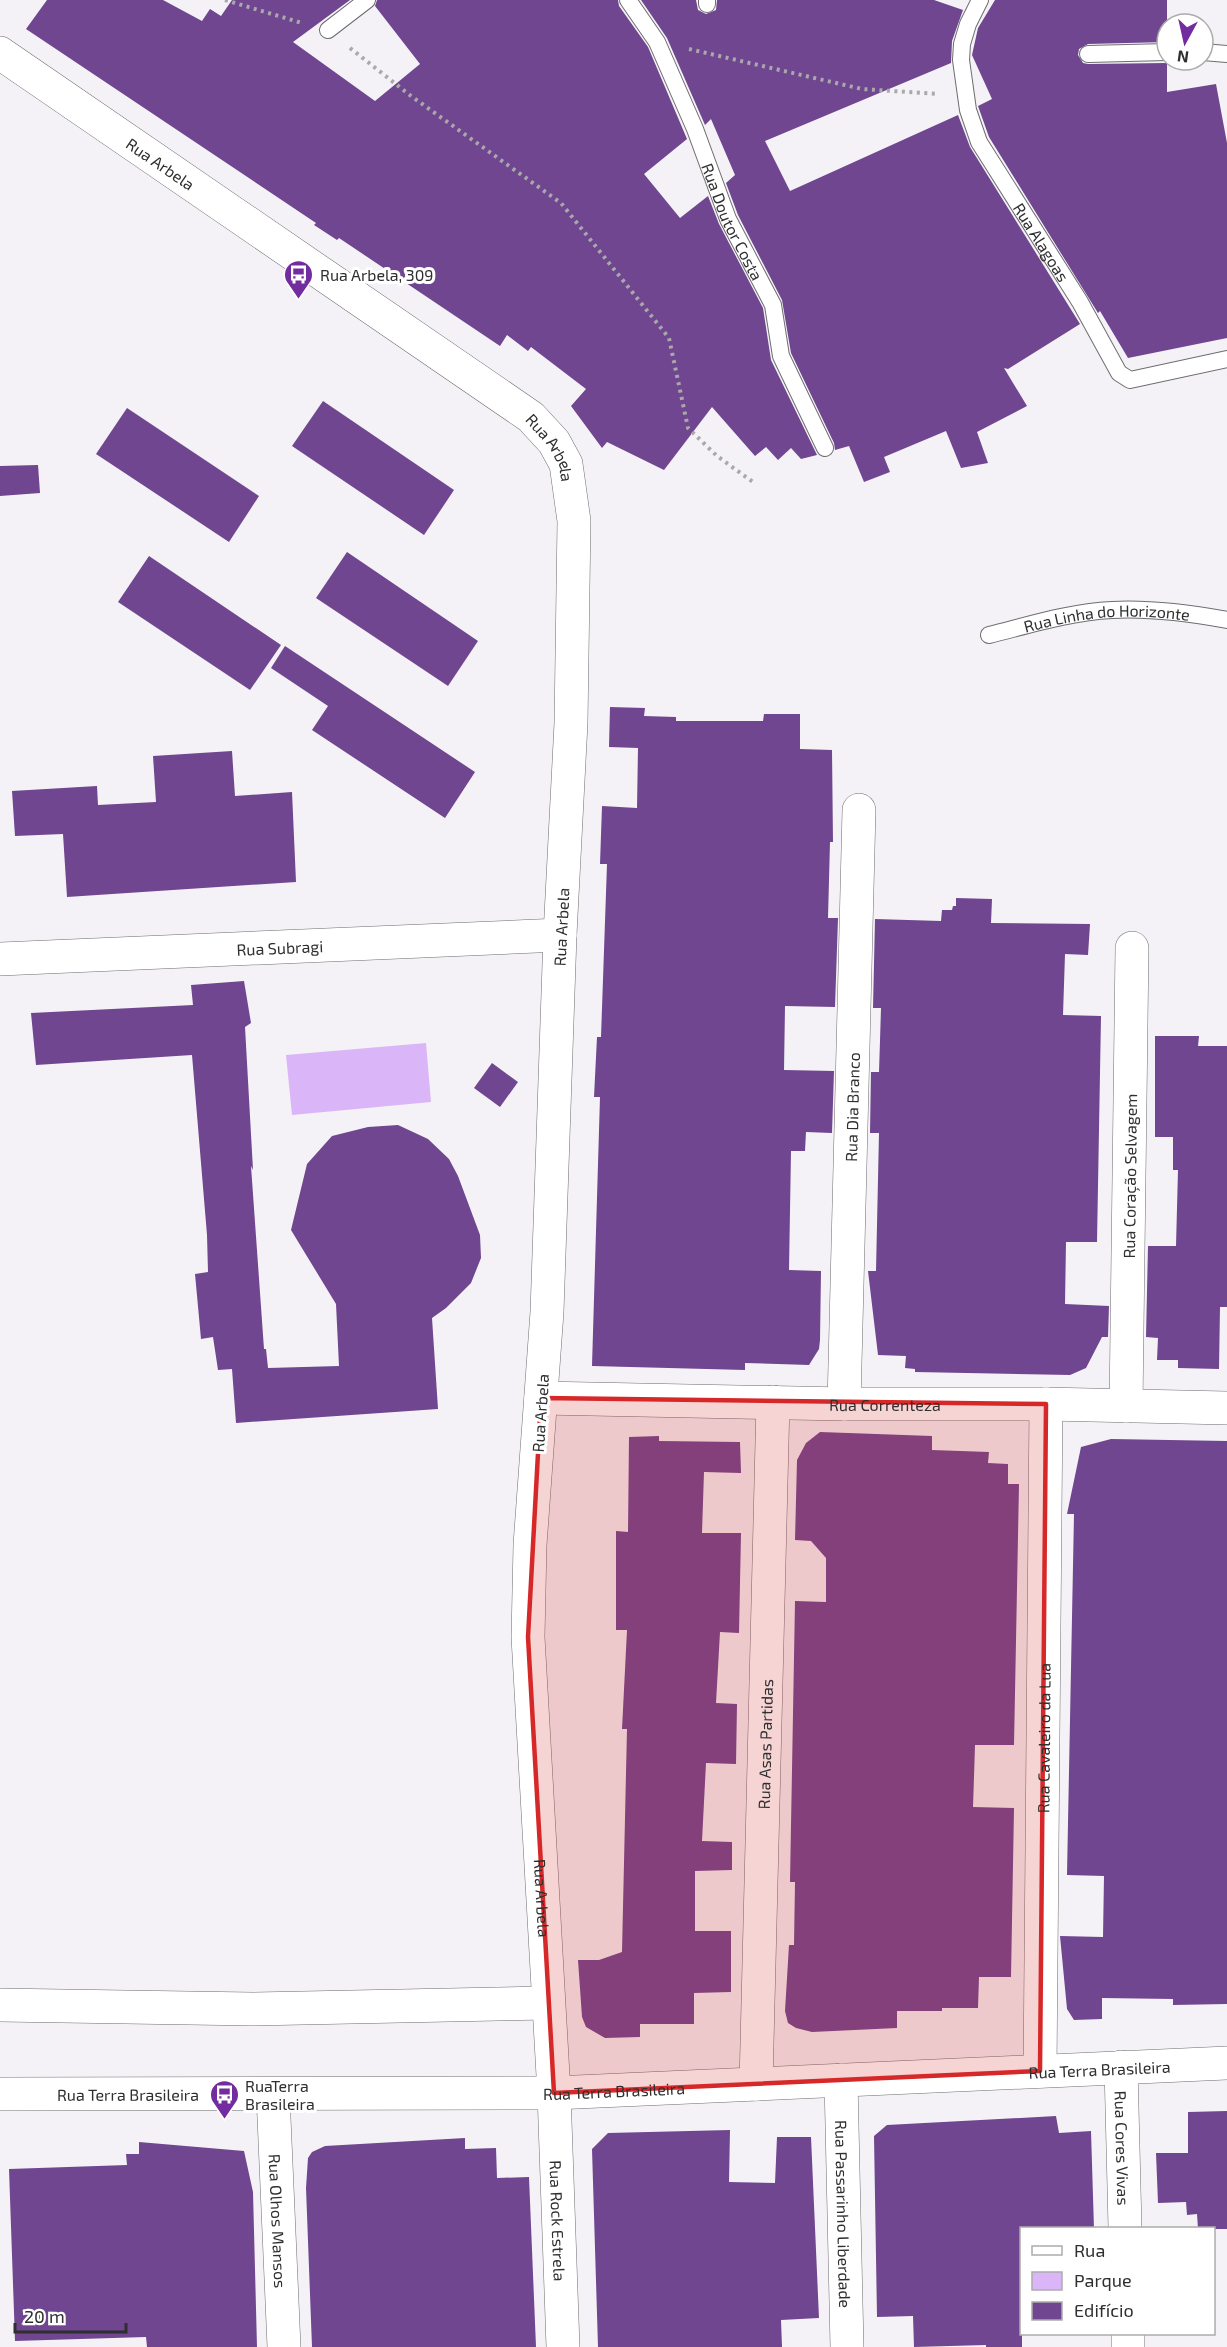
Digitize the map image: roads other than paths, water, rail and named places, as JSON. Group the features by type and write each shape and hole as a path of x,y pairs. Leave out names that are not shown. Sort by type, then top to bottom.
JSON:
{"street":[{"name":"Rua Arbela","path":"0,53 531,417 554,442 567,464 574,520 571,723 560,935 546,1312 530,1545 528,1637 547,2003 554,2093"},
{"name":"Rua Dia Branco","path":"844,1404 859,810"},
{"name":"Rua Subragi","path":"0,959 560,935"},
{"name":"Rua Coração Selvagem","path":"1126,1406 1132,948"},
{"name":"Rua Correnteza","path":"541,1398 1227,1408"},
{"name":"Rua Asas Partidas","path":"756,2084 773,1402"},
{"name":"Rua Cavaleiro da Lua","path":"1040,2071 1046,1404"},
{"path":"0,2005 252,2009 547,2003"},
{"name":"Rua Terra Brasileira","path":"0,2094 554,2093 1227,2063"},
{"name":"Rua Cores Vivas","path":"1121,2067 1125,2227"},
{"name":"Rua Passarinho Liberdade","path":"841,2080 847,2347"},
{"name":"Rua Rock Estrela","path":"554,2093 563,2347"},
{"name":"Rua Olhos Mansos","path":"273,2095 284,2347"}],"lane":[{"path":"328,30 367,0"},
{"name":"Rua Doutor Costa","path":"628,0 657,42 695,129 728,219 773,306 781,356 825,448"},
{"name":"Rua Alagoas","path":"980,0 968,24 962,44 961,60 968,110 979,142 1080,302 1119,373 1130,380 1227,359"},
{"path":"1088,54 1155,52"},
{"name":"Rua Linha do Horizonte","path":"989,635 1052,619 1110,610 1173,611 1227,620"}],"place":[{"name":"Rua Arbela, 309","path":"299,300"},
{"name":"RuaTerra Brasileira","path":"224,2120"}]}
